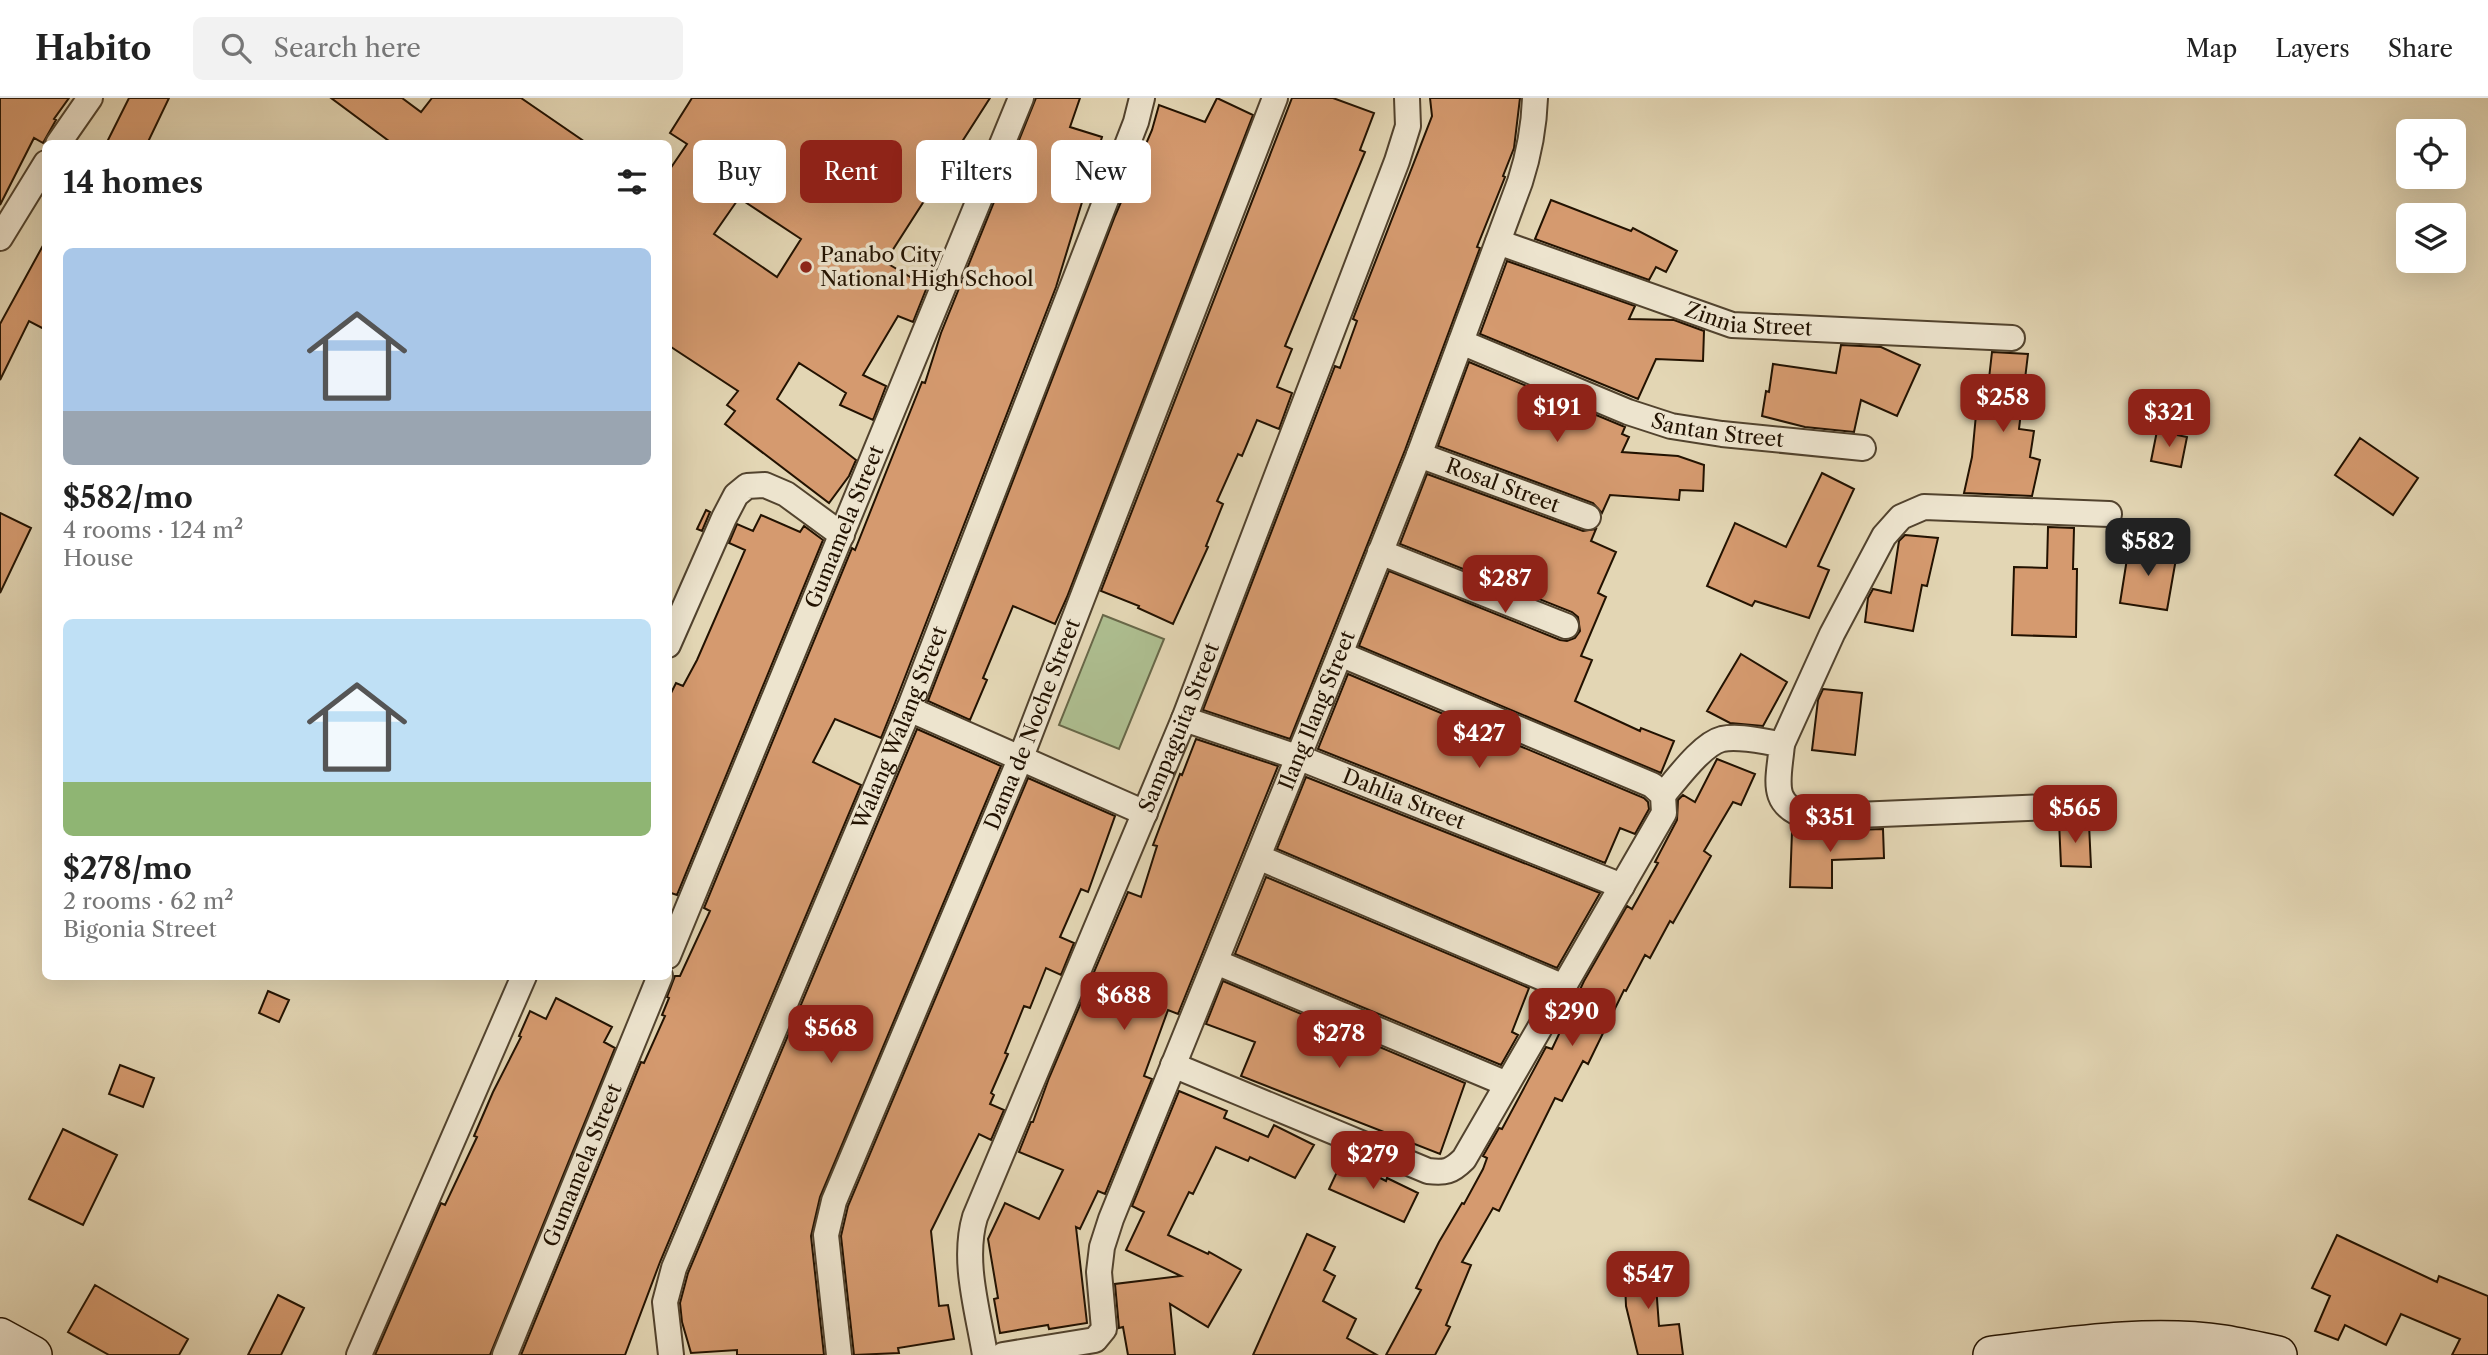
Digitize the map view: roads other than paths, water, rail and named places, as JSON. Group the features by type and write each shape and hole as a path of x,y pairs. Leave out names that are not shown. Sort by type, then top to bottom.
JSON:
{"main road":[{"path":"1992,1355 2149,1340 2223,1344 2278,1355"}],"street":[{"path":"61,140 90,98"},
{"name":"Gumamela Street","path":"672,946 1021,98"},
{"name":"Walang Walang Street","path":"671,1355 664,1302 674,1268 909,709 1136,121 1142,98"},
{"name":"Dama de Noche Street","path":"839,1355 827,1255 828,1219 1021,757 1275,98"},
{"name":"Sampaguita Street","path":"985,1355 969,1254 970,1233 975,1217 1184,719 1397,162 1408,126 1407,98"},
{"name":"Ilang Ilang Street","path":"1003,1355 1095,1339 1104,1329 1099,1272 1102,1247 1111,1219 1300,758 1419,455 1529,154 1535,98"},
{"path":"0,238 42,170"},
{"name":"Zinnia Street","path":"1498,242 1732,325 2012,338"},
{"name":"Santan Street","path":"1461,342 1628,412 1671,426 1722,434 1863,448"},
{"name":"Rosal Street","path":"1419,455 1588,517"},
{"path":"672,636 724,517 736,495 747,485 765,485 786,494 842,535"},
{"path":"2049,807 1809,817 1793,812 1784,805 1779,792 1782,744 1832,634 1884,536 1901,517 1924,507 2109,514"},
{"path":"1380,552 1566,626"},
{"path":"1340,654 1658,790"},
{"path":"909,709 1145,813"},
{"name":"Dahlia Street","path":"1184,719 1300,758 1622,886"},
{"path":"1658,790 1706,748 1721,739 1782,744"},
{"path":"1173,1065 1428,1171 1445,1173 1454,1169 1464,1159 1664,813 1658,790"},
{"path":"1258,857 1564,988"},
{"path":"1216,962 1507,1084"},
{"path":"359,1355 522,980"},
{"name":"Gumamela Street","path":"505,1355 658,980"}],"place":[{"name":"Panabo City National High School","path":"806,267"}]}
